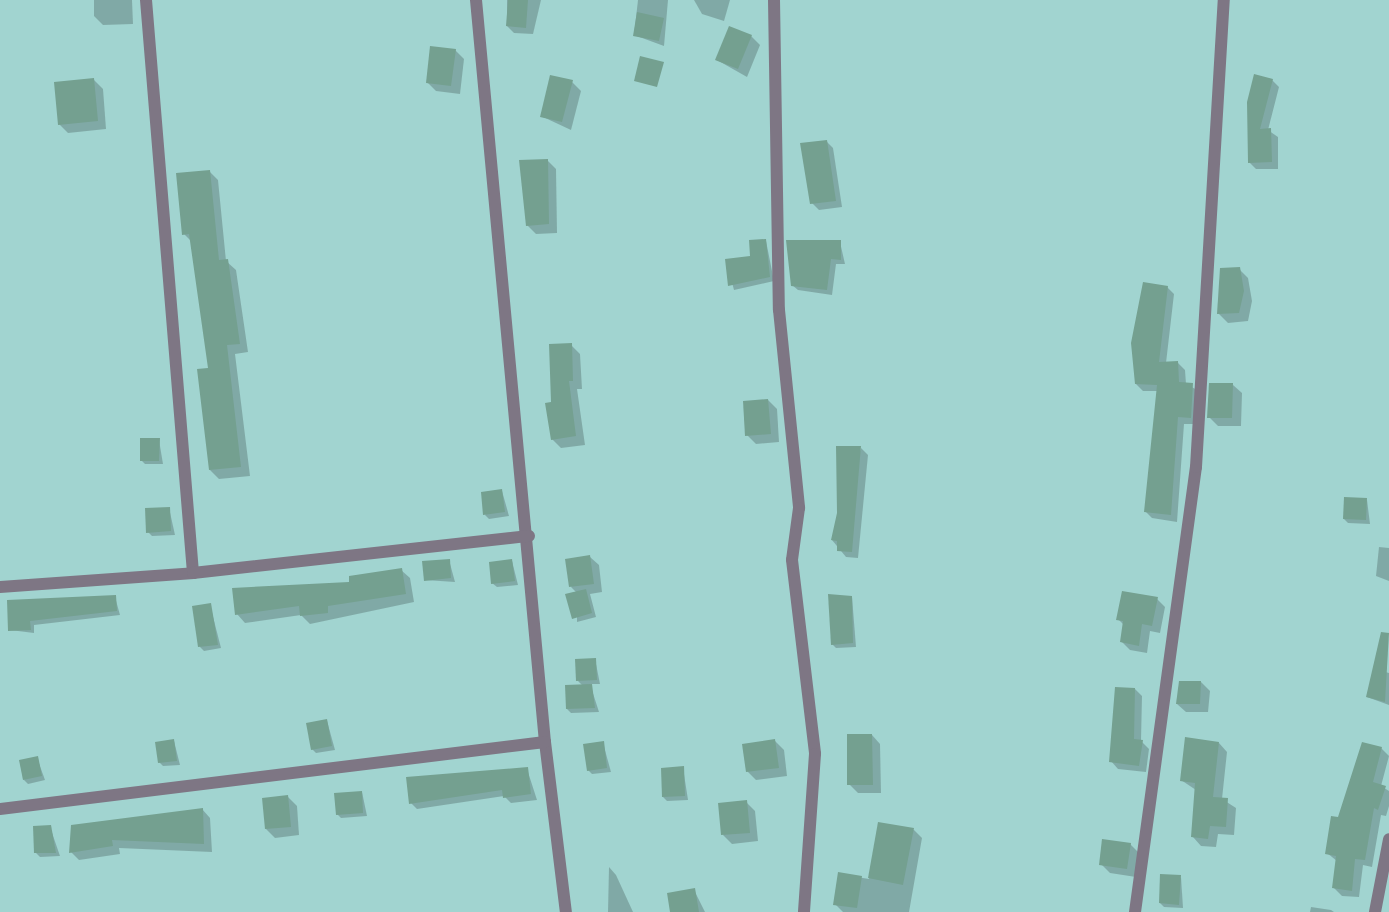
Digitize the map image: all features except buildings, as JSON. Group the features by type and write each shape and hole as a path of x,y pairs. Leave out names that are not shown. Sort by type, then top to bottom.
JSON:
{"street":[{"path":"146,0 193,573"},
{"path":"476,0 529,536 545,742 567,912"},
{"path":"774,0 779,310 799,508 792,560 815,754 804,912"},
{"path":"1135,912 1196,467 1224,0"},
{"path":"0,587 193,573 529,536"},
{"path":"0,809 545,742"},
{"path":"1375,912 1389,840"}]}
